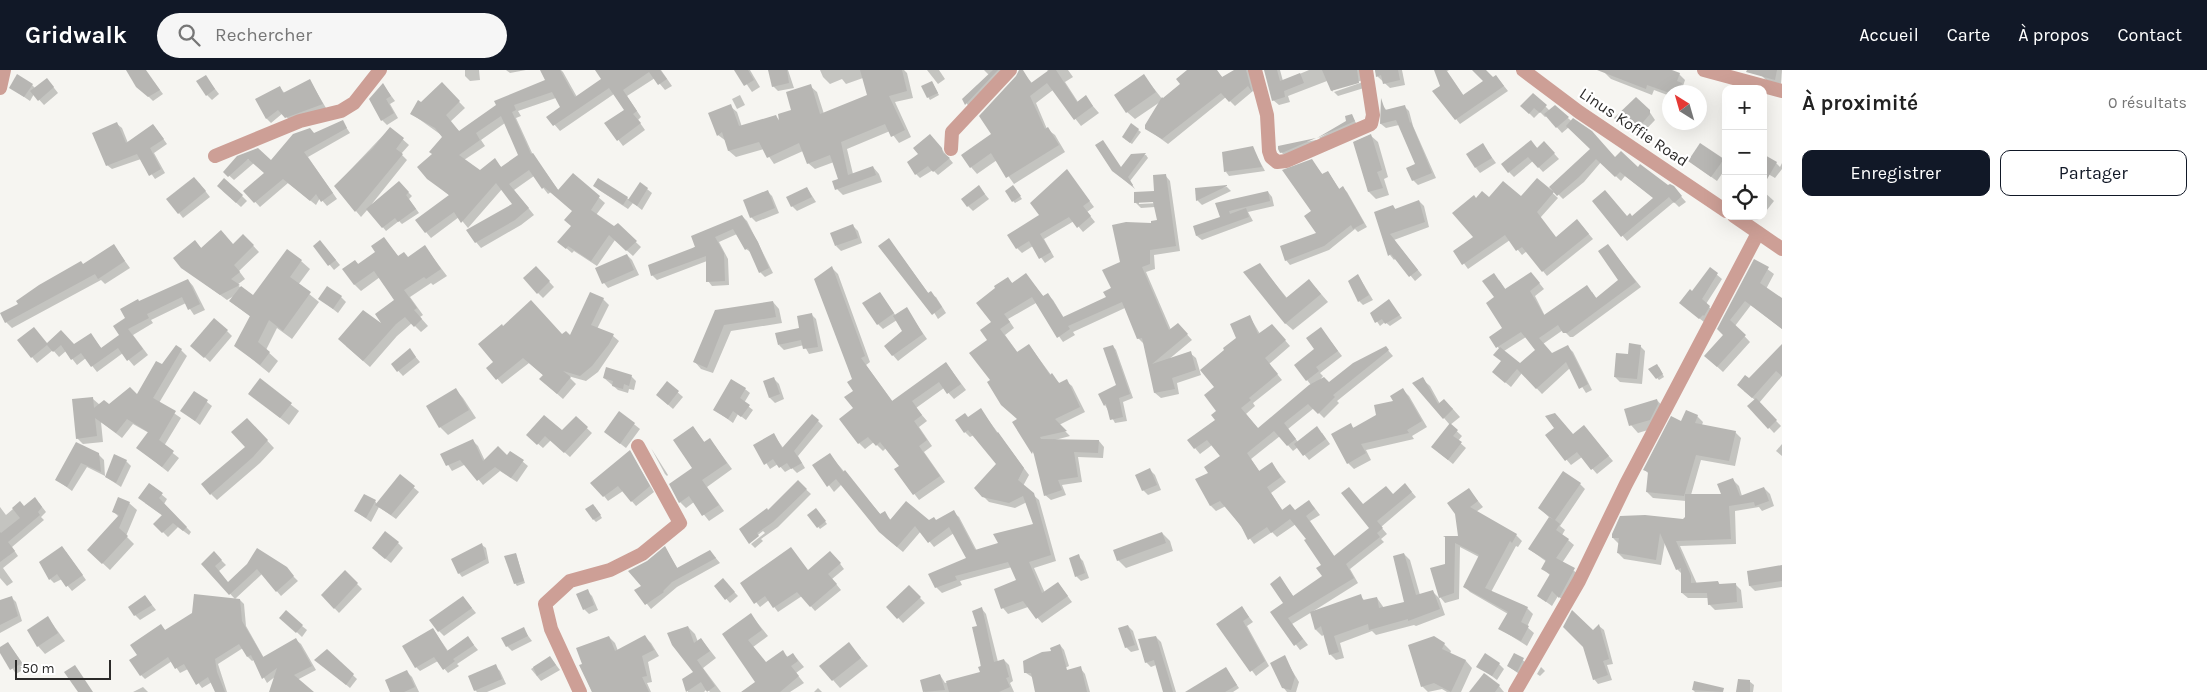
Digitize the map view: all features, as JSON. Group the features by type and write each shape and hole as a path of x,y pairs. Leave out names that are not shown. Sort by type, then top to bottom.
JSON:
{"street":[{"path":"0,88 4,70"},
{"path":"215,156 300,121 341,112 354,103 380,70"},
{"path":"951,149 952,132 1010,70"},
{"path":"1255,70 1267,115 1269,151 1271,157 1277,162 1286,161 1372,124 1373,115 1366,70"},
{"name":"Linus Koffie Road","path":"1523,70 1579,112 1722,208"},
{"path":"1704,70 1782,91"},
{"path":"1740,220 1782,249"},
{"path":"1515,692 1579,581 1626,484 1758,232"},
{"path":"580,692 551,629 545,604 570,581 610,570 642,554 680,523 638,446"}],"building":[{"path":"126,70 146,70 160,90 148,97 136,87"},
{"path":"540,70 560,70 575,97 601,79 595,70 660,70 667,79 658,85 649,72 623,90 637,111 633,114 641,123 617,141 604,123 624,110 609,88 553,126 546,117 560,107 552,92 514,105 516,110 512,112 531,154 533,153 558,190 573,173 600,196 591,210 614,226 618,223 637,241 626,251 609,235 591,261 568,246 566,249 557,242 571,226 564,220 572,211 544,187 542,189 529,170 509,184 529,208 515,220 475,243 466,230 512,204 496,183 461,223 454,212 425,233 415,220 449,195 427,179 417,167 432,154 429,152 442,137 435,128 410,114 418,100 421,102 442,82 460,101 446,115 459,131 496,105 494,101 545,80","holes":["501,116 518,155 501,167 495,158 480,170 459,155 480,140 476,133"]},
{"path":"734,70 748,70 754,80 744,86"},
{"path":"768,70 787,70 789,83 772,87"},
{"path":"860,70 902,70 907,91 889,96 905,130 891,137 885,124 841,142 848,175 873,166 876,175 835,190 832,181 838,179 830,155 807,164 799,143 767,158 759,142 728,151 722,132 717,136 708,113 731,104 739,126 776,115 779,121 778,114 791,110 786,92 811,84 820,114 867,95"},
{"path":"993,70 998,70 965,105 962,99"},
{"path":"1019,70 1023,70 1031,83 1049,70 1056,70 1077,102 1086,95 1093,106 1074,120 1047,83 1030,96 1045,129 1048,127 1059,145 1006,178 991,153 970,168 961,155 991,134 979,116 1016,76"},
{"path":"1187,70 1217,70 1222,77 1234,70 1246,70 1252,92 1248,86 1229,102 1221,93 1162,139 1145,129 1145,125 1162,97 1180,84 1176,79"},
{"path":"1264,70 1277,70 1280,81 1300,73 1304,83 1284,91 1285,97 1272,101"},
{"path":"1322,70 1357,70 1359,83 1331,91"},
{"path":"1375,70 1398,70 1400,80 1383,84 1381,75 1376,77"},
{"path":"1434,70 1446,70 1463,95 1483,81 1472,70 1486,70 1493,77 1496,75 1504,86 1455,120 1432,91 1440,86"},
{"path":"1597,70 1672,70 1680,73 1677,81 1682,83 1681,85 1662,85 1662,90 1647,85 1646,89"},
{"path":"1747,70 1777,70 1775,80 1746,72"},
{"path":"17,74 33,84 24,97 9,88"},
{"path":"1144,74 1156,92 1126,113 1114,95"},
{"path":"206,75 215,89 206,96 196,81"},
{"path":"47,78 54,87 38,101 30,91"},
{"path":"310,79 323,104 285,118 278,110 266,119 255,99 280,86 283,93"},
{"path":"932,81 938,93 927,98 921,86"},
{"path":"383,83 391,96 386,99 394,113 381,121 369,99"},
{"path":"1533,93 1547,105 1540,113 1534,108 1529,114 1520,106"},
{"path":"1636,97 1650,110 1650,114 1633,134 1614,118"},
{"path":"1381,98 1385,110 1405,105 1410,123 1432,173 1412,181 1406,168 1415,164 1396,120 1380,124"},
{"path":"1555,105 1569,117 1556,128 1544,114"},
{"path":"1352,114 1355,121 1317,138 1346,121 1345,116"},
{"path":"1573,118 1592,131 1615,157 1621,151 1638,167 1640,164 1668,185 1674,186 1682,196 1674,203 1669,197 1621,237 1592,201 1605,190 1627,216 1630,213 1632,216 1653,198 1620,172 1615,177 1596,159 1557,196 1549,187 1590,149 1566,126"},
{"path":"343,120 347,128 304,152 333,193 321,202 316,194 310,201 283,179 254,203 243,191 264,173 248,159 228,177 223,172 237,156 258,148 271,160 293,134 310,128 314,133"},
{"path":"117,122 126,143 153,124 164,139 150,148 161,169 149,176 137,154 106,166 92,133"},
{"path":"1131,123 1139,129 1130,143 1122,137"},
{"path":"390,127 404,138 396,149 403,154 355,212 334,186 373,148"},
{"path":"930,134 942,148 943,153 950,158 933,172 928,166 915,175 907,162 918,154 913,148"},
{"path":"1371,134 1382,170 1377,172 1383,188 1368,192 1353,142"},
{"path":"1316,138 1284,152 1280,153 1278,149 1278,146"},
{"path":"1103,140 1121,167 1131,154 1146,153 1128,177 1132,186 1112,171 1095,145"},
{"path":"1531,140 1537,148 1544,141 1555,153 1538,168 1528,157 1508,173 1501,164"},
{"path":"1483,143 1492,158 1475,168 1466,154"},
{"path":"1700,143 1722,158 1722,162 1711,177 1688,161"},
{"path":"1253,146 1262,167 1224,172 1222,152"},
{"path":"1767,156 1777,162 1767,179"},
{"path":"1312,159 1322,174 1328,171 1339,189 1343,186 1364,223 1353,229 1351,225 1324,246 1285,261 1280,246 1316,233 1304,216 1311,211 1282,170"},
{"path":"1067,169 1090,201 1083,206 1091,216 1077,228 1069,217 1040,234 1051,252 1039,259 1029,241 1016,249 1007,235 1039,215 1030,203"},
{"path":"1166,174 1176,246 1150,250 1150,264 1142,267 1169,330 1178,323 1188,334 1152,364 1191,351 1196,370 1172,378 1175,389 1154,393 1142,338 1137,339 1122,302 1068,326 1070,329 1057,338 1032,297 1004,314 1010,322 1000,329 1017,352 1029,344 1050,375 1052,373 1059,383 1067,379 1080,407 1055,419 1067,431 1040,437 1041,439 1099,440 1098,453 1074,452 1078,477 1058,480 1062,490 1044,496 1033,451 1032,454 1012,422 1017,419 1001,405 987,382 990,380 969,353 987,340 980,330 991,322 976,303 995,288 994,286 1008,277 1012,283 1026,273 1043,296 1048,293 1063,317 1106,297 1103,292 1111,288 1102,270 1120,262 1112,225 1126,222 1151,223 1151,221 1157,220 1153,202 1134,203 1134,192 1154,191 1153,175"},
{"path":"194,177 206,191 178,214 166,199"},
{"path":"224,178 243,195 236,203 217,186"},
{"path":"598,178 628,197 623,205 593,186"},
{"path":"1537,178 1554,192 1537,212 1556,237 1577,219 1589,234 1542,272 1522,247 1516,251 1505,235 1462,265 1453,251 1473,237 1452,213 1474,195 1476,198 1482,191 1489,197 1503,181 1521,196"},
{"path":"399,181 409,192 406,195 416,209 398,222 395,218 382,228 366,209"},
{"path":"640,182 648,188 637,206 628,200"},
{"path":"979,185 985,194 967,207 961,199"},
{"path":"1013,185 1021,196 1012,202 1005,191"},
{"path":"1227,186 1196,201 1195,188"},
{"path":"807,187 812,197 791,207 786,197"},
{"path":"768,190 775,208 750,218 743,200"},
{"path":"1268,191 1270,201 1229,211 1230,214 1246,208 1249,217 1196,236 1193,226 1220,217 1215,203"},
{"path":"1419,200 1425,222 1390,234 1418,270 1409,277 1391,254 1388,256 1374,212 1393,205 1395,209"},
{"path":"742,215 758,242 769,268 759,273 748,248 745,250 733,229 715,237 724,253 725,281 706,282 706,256 651,276 648,265 695,247 691,236"},
{"path":"853,224 858,238 835,246 830,233"},
{"path":"221,230 233,244 243,234 254,245 234,265 240,272 231,279 240,285 220,295 181,268 173,258 195,240 201,248"},
{"path":"384,237 398,256 404,252 408,257 425,245 441,269 404,290 417,308 414,310 422,319 414,327 405,317 396,324 363,361 338,339 363,310 381,323 375,314 394,300 374,271 354,285 342,269 355,260 358,264 375,252 371,246"},
{"path":"889,238 928,293 931,291 942,307 932,315 878,246"},
{"path":"320,240 336,260 328,266 313,246"},
{"path":"114,244 125,261 98,279 95,274 5,323 0,313 18,304 16,301 39,285 81,261 83,264"},
{"path":"1608,244 1636,282 1567,333 1563,333 1558,325 1539,338 1552,353 1568,345 1588,384 1579,389 1566,362 1536,389 1517,369 1505,383 1492,372 1501,361 1493,355 1500,347 1520,363 1535,350 1521,332 1496,348 1489,337 1502,328 1486,303 1494,297 1482,281 1494,273 1505,289 1531,272 1540,283 1530,291 1544,315 1587,285 1596,298 1618,280 1598,251"},
{"path":"287,249 302,260 290,277 311,292 283,331 269,320 258,342 270,352 260,365 234,346 250,316 229,301 241,286 253,295"},
{"path":"627,254 634,270 602,284 595,268"},
{"path":"1754,259 1769,267 1760,283 1782,298 1782,329 1745,301 1730,320 1746,335 1717,367 1704,356 1723,335 1717,329"},
{"path":"1260,263 1286,298 1309,279 1321,294 1285,324 1243,272"},
{"path":"536,266 550,281 537,294 523,278"},
{"path":"832,266 865,356 861,358 892,401 946,362 961,384 947,394 939,382 912,401 922,415 914,421 927,440 919,446 940,476 913,495 894,469 899,466 880,442 876,446 868,437 858,444 839,419 853,408 844,397 853,391 847,382 852,379 814,279"},
{"path":"1710,267 1718,273 1702,299 1710,306 1704,316 1699,319 1679,303 1690,289 1692,291"},
{"path":"1358,274 1369,295 1358,302 1348,281"},
{"path":"188,279 200,304 188,310 182,297 147,314 149,318 128,329 143,349 127,361 118,348 91,367 81,353 71,360 61,345 53,352 47,345 31,358 17,340 34,327 47,343 61,330 74,344 91,333 101,348 119,335 113,326 125,318 120,309 138,299 139,301"},
{"path":"327,286 342,296 333,309 318,299"},
{"path":"590,292 604,298 591,325 614,334 609,344 592,366 580,376 563,371 571,377 557,394 539,379 543,375 523,358 496,380 486,368 493,362 478,344 502,324 503,326 531,300 562,334 566,331 570,335"},
{"path":"880,292 894,313 877,325 862,303"},
{"path":"1389,299 1400,315 1385,324 1382,319 1375,323 1370,313"},
{"path":"773,301 776,317 724,325 707,368 693,362 715,310"},
{"path":"907,307 923,334 892,356 884,346 902,331 893,316"},
{"path":"812,313 818,347 803,349 801,340 778,345 775,333 799,328 797,316"},
{"path":"1250,315 1258,334 1272,324 1286,340 1265,358 1278,374 1249,398 1251,400 1241,408 1258,428 1309,385 1324,377 1329,382 1353,363 1386,346 1389,350 1333,395 1335,397 1318,414 1308,404 1284,423 1296,439 1287,446 1274,431 1247,453 1259,471 1272,462 1281,477 1267,487 1282,510 1290,504 1295,510 1309,500 1315,509 1306,516 1334,556 1369,528 1341,493 1349,487 1363,504 1386,486 1393,494 1405,483 1412,492 1377,521 1383,528 1377,533 1380,537 1346,564 1354,578 1288,618 1303,639 1294,646 1270,612 1283,603 1270,584 1280,576 1293,596 1322,576 1316,568 1321,565 1304,540 1306,539 1290,519 1271,533 1267,527 1248,540 1241,526 1220,501 1210,506 1195,479 1208,473 1204,467 1220,456 1207,440 1194,449 1187,440 1215,420 1211,415 1216,411 1204,395 1214,387 1200,370 1236,338 1230,324"},
{"path":"214,318 228,330 204,358 190,346"},
{"path":"1321,327 1338,351 1316,367 1319,371 1306,381 1294,365 1314,349 1306,338"},
{"path":"1629,343 1641,345 1637,379 1614,377 1616,353 1628,354"},
{"path":"1782,344 1782,376 1776,371 1752,398 1737,385 1745,375 1749,378"},
{"path":"176,345 182,349 153,398 176,411 159,440 174,451 162,467 136,448 148,432 127,419 116,433 95,418 97,436 76,439 72,399 93,397 94,408 104,400 109,404 130,387 137,394 156,361 162,364"},
{"path":"1113,345 1130,394 1119,398 1123,417 1110,420 1106,404 1104,406 1098,394 1116,385 1103,348"},
{"path":"410,348 416,357 397,372 391,364"},
{"path":"1657,364 1663,374 1656,379 1648,369"},
{"path":"606,367 632,375 629,386 624,384 623,389 612,386 613,381 603,378"},
{"path":"774,377 780,394 769,398 763,381"},
{"path":"1423,377 1438,404 1444,399 1453,409 1443,419 1412,383"},
{"path":"260,378 292,403 280,418 248,394"},
{"path":"731,379 746,388 740,398 750,405 741,417 733,411 728,419 713,410"},
{"path":"667,381 679,391 668,405 656,395"},
{"path":"456,388 469,410 439,428 426,406"},
{"path":"1403,388 1422,421 1407,430 1409,433 1361,444 1366,453 1347,464 1331,434 1351,423 1353,428 1376,415 1374,405 1393,401 1390,396"},
{"path":"194,391 208,400 195,421 180,411"},
{"path":"1756,398 1777,420 1768,429 1747,406"},
{"path":"1657,399 1658,404 1650,420 1629,426 1624,409"},
{"path":"981,408 997,433 1024,468 1018,480 1034,493 1051,555 1029,562 1042,593 1058,582 1068,596 1036,619 1023,601 1001,609 994,589 1016,580 1008,562 955,576 957,580 935,588 928,574 966,558 949,527 928,543 915,526 897,547 879,532 836,479 827,487 812,465 830,453 843,472 845,470 880,514 885,511 890,520 906,501 929,520 934,517 936,520 954,510 975,550 998,543 993,534 1033,524 1023,496 1009,503 982,497 974,488 996,464 968,430 964,433 955,420 965,413 968,417"},
{"path":"1686,410 1698,415 1695,423 1736,431 1729,461 1696,455 1684,496 1646,492 1648,472 1643,470 1671,416 1681,421"},
{"path":"619,411 635,423 620,444 604,432"},
{"path":"1555,413 1573,434 1584,425 1609,456 1591,470 1577,452 1565,461 1545,435 1554,428 1545,416"},
{"path":"812,414 819,420 794,451 802,463 791,469 787,463 779,468 773,459 764,465 753,445 774,433 782,448"},
{"path":"544,415 562,430 576,416 588,427 564,453 545,436 537,445 526,435"},
{"path":"247,418 268,440 253,457 210,495 201,484 245,447 231,432"},
{"path":"1450,423 1458,430 1453,436 1462,442 1448,460 1431,447"},
{"path":"693,426 704,442 710,438 727,463 702,480 719,505 702,516 689,496 679,503 669,484 692,468 673,440"},
{"path":"1317,426 1326,439 1303,456 1294,444"},
{"path":"473,439 483,461 498,446 507,455 510,451 524,460 511,478 495,467 477,481 460,460 446,466 440,454"},
{"path":"76,442 99,453 101,472 81,463 67,487 55,480"},
{"path":"630,450 650,486 631,502 618,486 603,497 590,483"},
{"path":"114,454 127,460 116,483 105,477"},
{"path":"1150,468 1157,485 1142,491 1135,475"},
{"path":"1563,471 1581,483 1555,520 1560,524 1556,530 1569,539 1556,558 1575,568 1559,598 1552,591 1546,602 1537,596 1550,574 1541,569 1546,560 1528,549 1549,517 1554,520 1538,508"},
{"path":"400,474 415,486 391,515 375,505"},
{"path":"1733,478 1740,496 1764,487 1769,501 1755,506 1754,502 1729,506 1731,539 1676,541 1691,576 1691,583 1718,581 1719,584 1736,583 1737,602 1708,605 1707,593 1681,593 1681,568 1676,570 1660,533 1656,560 1617,553 1619,538 1612,538 1612,534 1620,516 1645,515 1683,519 1685,517 1685,494 1721,494 1717,484"},
{"path":"798,480 807,489 773,522 757,533 759,536 749,544 739,529 767,508 768,510"},
{"path":"149,483 163,493 159,498 187,527 183,531 173,523 162,533 153,524 162,515 138,498"},
{"path":"1469,488 1478,501 1470,507 1517,534 1512,543 1510,541 1485,588 1528,607 1521,622 1529,626 1521,641 1498,629 1508,612 1463,587 1479,555 1455,543 1454,593 1439,598 1430,568 1445,564 1445,537 1443,536 1458,536 1455,514 1447,503"},
{"path":"364,494 376,500 366,518 354,511"},
{"path":"35,497 42,507 38,512 40,515 8,542 15,551 0,562 0,532 20,518 12,508 20,501 24,506"},
{"path":"118,497 130,502 119,528 128,536 102,564 87,550 119,515 112,512"},
{"path":"593,504 601,515 593,520 585,509"},
{"path":"816,508 826,521 817,528 807,515"},
{"path":"385,531 399,542 385,559 372,548"},
{"path":"1162,532 1166,543 1117,561 1113,550"},
{"path":"482,543 486,559 458,574 451,559"},
{"path":"62,546 83,575 66,587 57,574 49,580 39,562"},
{"path":"665,546 677,568 710,550 716,558 672,582 664,592 645,605 634,590 641,586 628,571 647,561"},
{"path":"791,547 808,570 830,551 841,563 828,574 837,584 810,607 797,592 773,608 765,596 754,604 740,583"},
{"path":"257,548 287,567 294,576 276,592 257,569 229,595 201,564 214,551 222,560 215,566 228,582 247,564"},
{"path":"516,553 524,581 514,584 504,556"},
{"path":"1404,553 1416,595 1433,590 1440,609 1408,621 1408,619 1369,630 1368,624 1334,636 1339,652 1329,655 1321,626 1315,630 1310,612 1361,594 1363,600 1377,597 1379,608 1404,602 1393,556"},
{"path":"1079,554 1085,573 1075,577 1069,558"},
{"path":"1782,565 1782,581 1749,586 1747,571"},
{"path":"345,570 358,583 334,609 321,595"},
{"path":"723,578 735,592 725,600 714,586"},
{"path":"909,585 921,597 897,619 886,607"},
{"path":"588,589 594,605 583,610 576,594"},
{"path":"194,594 240,599 242,621 263,657 296,638 312,666 294,675 314,692 269,692 277,668 262,679 251,655 247,657 239,644 215,659 217,672 225,692 215,692 208,677 196,685 184,664 175,669 168,657 140,676 129,660 137,655 130,645 161,624 165,630 192,613"},
{"path":"145,595 152,605 134,616 128,607"},
{"path":"12,596 18,616 0,625 0,600"},
{"path":"463,596 472,608 438,632 429,620"},
{"path":"1242,606 1249,617 1243,621 1265,661 1250,672 1216,624"},
{"path":"982,607 994,662 1004,659 1009,677 1006,678 1010,687 999,692 949,692 946,681 980,672 978,667 981,666 972,627 977,626 972,611"},
{"path":"286,610 303,625 296,633 279,618"},
{"path":"1572,610 1593,630 1599,624 1609,659 1603,661 1608,675 1593,680 1583,647 1563,627"},
{"path":"751,613 762,630 748,640 766,662 783,650 787,657 793,653 798,661 791,666 799,676 780,692 741,692 755,682 722,634"},
{"path":"48,616 58,633 37,647 27,630"},
{"path":"1128,625 1135,645 1125,648 1118,628"},
{"path":"688,626 694,643 701,638 710,651 697,660 715,686 707,692 701,682 686,692 682,679 693,672 672,645 667,633"},
{"path":"524,627 528,636 506,647 501,638"},
{"path":"433,628 447,651 468,636 474,645 453,659 455,661 443,670 434,657 415,668 402,646"},
{"path":"645,635 654,650 642,656 647,676 642,677 649,692 592,692 579,665 582,664 576,648 609,636 615,651"},
{"path":"1156,636 1173,692 1163,692 1154,660 1145,663 1138,639"},
{"path":"1434,636 1445,643 1442,649 1466,660 1451,692 1434,683 1421,687 1408,645"},
{"path":"8,642 22,663 10,670 0,653 0,647"},
{"path":"849,642 861,658 832,681 819,666"},
{"path":"1060,644 1067,670 1081,666 1087,692 1035,692 1031,673 1024,673 1023,661 1042,652 1051,651 1050,648"},
{"path":"327,649 354,674 346,685 314,660"},
{"path":"1485,653 1500,663 1492,676 1476,667"},
{"path":"1514,653 1524,658 1517,672 1507,666"},
{"path":"1285,655 1295,677 1291,690 1282,688 1270,663"},
{"path":"550,656 556,665 537,676 533,667"},
{"path":"496,664 502,679 474,691 468,676"},
{"path":"75,665 93,692 78,692 64,672"},
{"path":"1226,667 1237,685 1225,692 1185,692"},
{"path":"407,670 415,687 404,692 390,692 385,680"},
{"path":"1484,673 1500,685 1495,692 1469,692"},
{"path":"940,674 945,690 923,692 920,680"},
{"path":"1738,679 1750,680 1750,692 1736,692"},
{"path":"1694,681 1724,688 1723,692 1692,690"}]}
